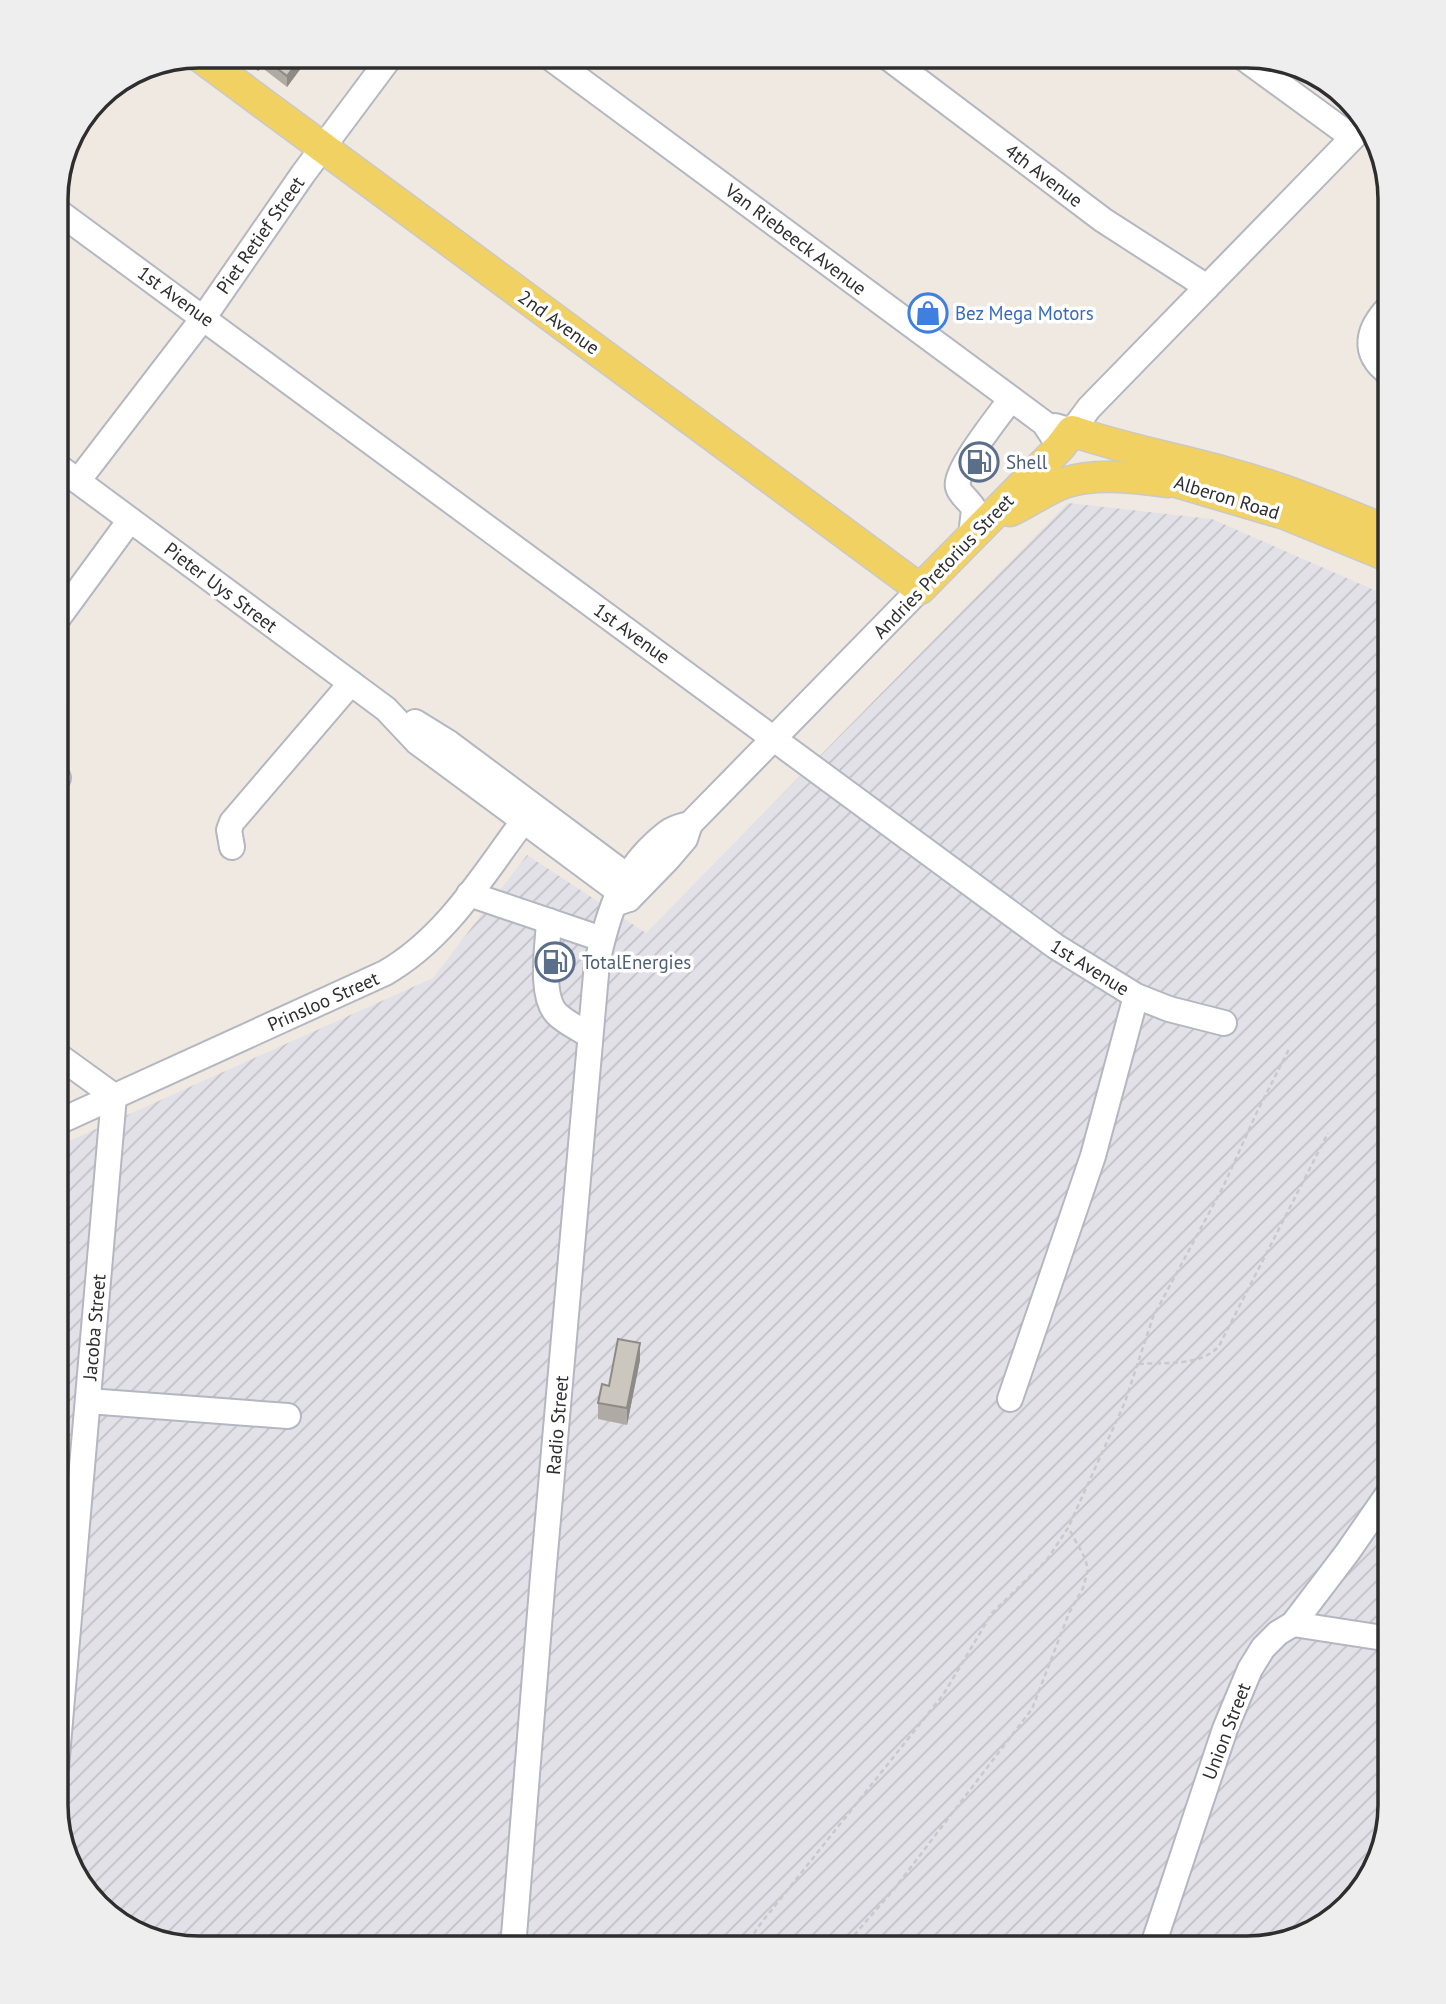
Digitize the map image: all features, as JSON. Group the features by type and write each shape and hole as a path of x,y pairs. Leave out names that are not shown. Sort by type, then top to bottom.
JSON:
{"main road":[{"name":"2nd Avenue","path":"214,68 920,589"},
{"name":"Andries Pretorius Street","path":"920,589 980,527 1059,434"},
{"name":"Alberon Road","path":"1059,434 1097,460 1285,514 1378,552"},
{"name":"Alberon Road","path":"1059,434 1228,473 1292,493 1378,527"},
{"path":"980,527 1048,490 1079,479 1110,476 1180,482"}],"street":[{"name":"Piet Retief Street","path":"78,481 204,317 322,147 382,68"},
{"name":"Van Riebeeck Avenue","path":"565,68 1059,434"},
{"name":"4th Avenue","path":"903,69 1103,220 1207,287"},
{"path":"1262,69 1357,129"},
{"name":"Andries Pretorius Street","path":"1059,434 1089,408 1358,131"},
{"name":"1st Avenue","path":"69,219 1055,946 1136,996 1169,1009 1224,1023"},
{"path":"1378,320 1370,337 1373,355 1378,363"},
{"path":"980,527 974,509 958,488 957,479 1011,399"},
{"name":"Pieter Uys Street","path":"69,474 386,709 418,742 529,814 626,891"},
{"path":"69,604 130,520"},
{"name":"Andries Pretorius Street","path":"626,891 685,839 690,824 920,589"},
{"path":"232,847 229,830 232,822 351,683"},
{"name":"Prinsloo Street","path":"68,1117 384,973 409,959 426,944 469,894 529,814"},
{"name":"Radio Street","path":"514,1935 541,1590 597,963 602,939 626,891"},
{"path":"469,894 602,939"},
{"path":"549,921 549,1001 557,1014 590,1036"},
{"path":"1010,1399 1093,1156 1136,996"},
{"path":"68,1063 114,1096"},
{"name":"Jacoba Street","path":"68,1629 114,1096"},
{"path":"88,1401 288,1416"},
{"name":"Union Street","path":"1156,1936 1238,1694 1263,1648 1278,1633 1293,1624 1378,1508"},
{"path":"1293,1624 1378,1637"}],"path":[{"path":"753,1936 943,1695 992,1613 1046,1561 1068,1528 1125,1402 1153,1317 1223,1187 1289,1049"},
{"path":"1139,1364 1195,1360 1213,1353 1219,1346 1328,1133"},
{"path":"854,1936 895,1888 1032,1709 1088,1570 1085,1558 1068,1528"}],"shaded area":[{"path":"1068,503 1212,519 1378,592 1378,1805 1377,1822 1368,1855 1351,1885 1327,1909 1297,1926 1264,1935 1247,1936 182,1935 149,1926 134,1918 119,1909 95,1885 78,1855 69,1822 68,1805 68,1141 433,978 527,855 646,933"}],"building":[{"path":"277,68 293,68 287,76"},
{"path":"618,1339 640,1343 627,1408 598,1403 602,1384 609,1386"}],"place":[{"name":"Bez Mega Motors","path":"928,313"},
{"name":"Shell","path":"979,462"},
{"name":"TotalEnergies","path":"555,962"}]}
